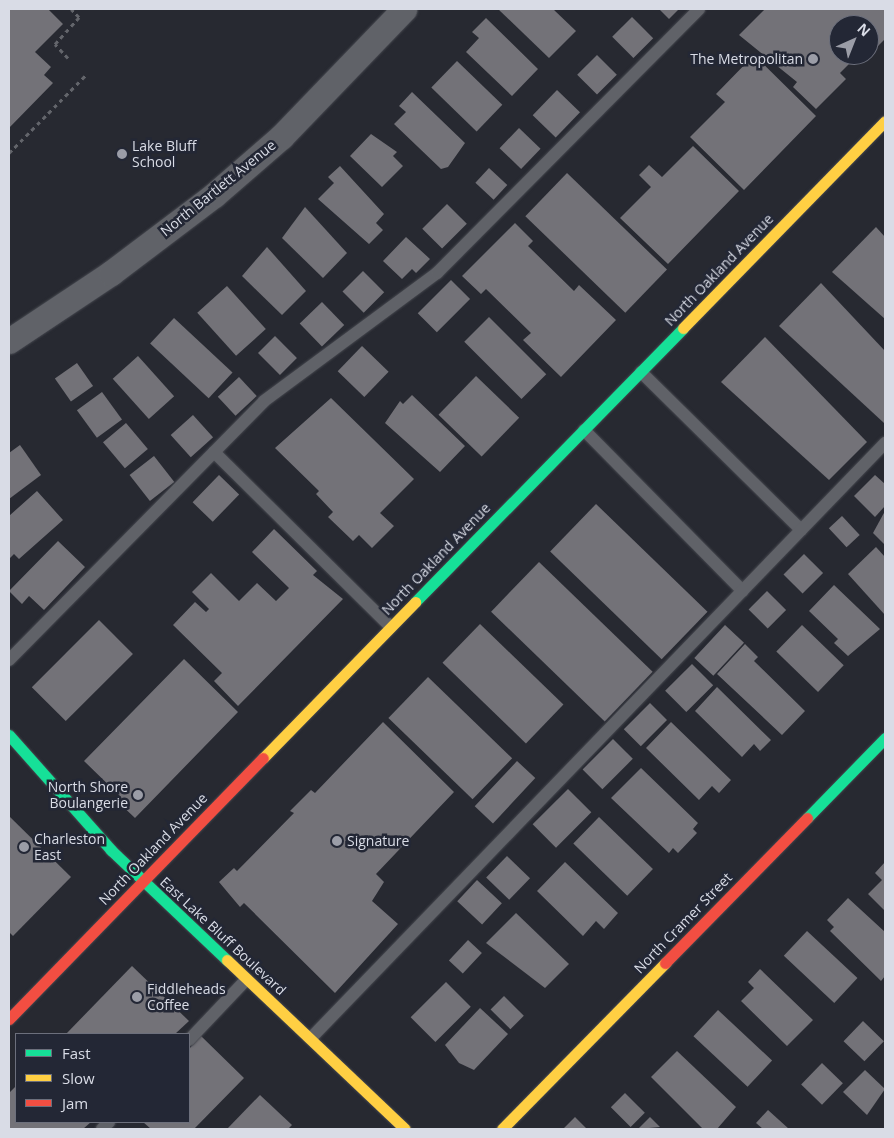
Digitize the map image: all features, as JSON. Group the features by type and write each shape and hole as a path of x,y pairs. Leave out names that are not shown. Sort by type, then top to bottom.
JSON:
{"main road":[{"name":"North Oakland Avenue","path":"9,1019 885,121"},
{"name":"East Lake Bluff Boulevard","path":"9,735 46,782 142,881 246,980 311,1038 405,1129"},
{"name":"North Cramer Street","path":"502,1129 885,738"}],"street":[{"name":"North Bartlett Avenue","path":"9,341 111,273 214,195 281,137 404,9"}],"lane":[{"path":"9,660 264,402 437,273 699,9"},
{"path":"642,372 801,530"},
{"path":"584,430 743,590"},
{"path":"311,1038 885,443"},
{"path":"214,452 391,627"},
{"path":"190,1039 246,980"}],"path":[{"path":"68,58 55,44 79,17 70,9"},
{"path":"9,153 86,75"}],"building":[{"path":"9,9 48,9 63,24 35,52 51,67 44,75 53,83 9,128"},
{"path":"498,9 553,9 576,31 549,58"},
{"path":"659,9 679,9 669,19"},
{"name":"The Metropolitan","path":"765,9 885,9 885,39 879,45 879,15 829,15 829,65 848,65 840,73 846,79 816,109 793,87 797,82 739,35"},
{"path":"632,17 653,38 633,58 612,37"},
{"path":"486,18 538,69 512,96 466,52 479,38 472,32"},
{"path":"597,55 617,75 597,95 577,75"},
{"path":"754,55 816,116 744,190 690,137 725,102 716,94"},
{"path":"457,61 502,105 477,131 431,88"},
{"path":"557,90 580,112 556,137 533,115"},
{"path":"412,92 465,143 448,167 441,169 394,124 406,112 399,106"},
{"path":"519,128 541,149 521,169 500,148"},
{"path":"371,134 397,152 393,156 403,166 382,187 350,156"},
{"path":"693,146 739,191 668,264 620,218 651,187 639,175 649,165 662,177"},
{"path":"340,166 384,214 376,223 383,230 369,244 318,199 334,183 328,177"},
{"path":"489,168 507,185 494,200 475,183"},
{"path":"567,173 667,270 625,313 525,216"},
{"path":"447,204 467,224 442,249 422,229"},
{"path":"305,207 347,253 323,278 282,238"},
{"path":"515,223 533,241 528,246 574,291 579,285 616,320 561,377 523,340 531,333 486,289 481,294 462,276"},
{"path":"876,227 885,237 885,319 832,272"},
{"path":"406,237 430,259 416,273 412,269 402,279 383,261"},
{"path":"267,247 306,291 282,315 242,276"},
{"path":"363,271 384,292 364,313 342,292"},
{"path":"451,280 470,299 437,332 418,313"},
{"path":"821,283 885,351 884,423 779,326"},
{"path":"227,286 266,329 236,356 197,313"},
{"path":"322,302 344,325 322,347 300,324"},
{"path":"489,317 546,374 522,399 464,342"},
{"path":"174,318 233,373 209,398 150,344"},
{"path":"275,336 297,358 280,375 258,353"},
{"path":"765,337 867,442 829,480 721,382"},
{"path":"362,346 389,372 364,397 338,371"},
{"path":"138,356 174,396 149,419 113,379"},
{"path":"77,363 93,386 71,401 55,378"},
{"path":"476,376 519,418 482,457 438,415"},
{"path":"239,377 257,396 236,416 218,397"},
{"path":"102,392 122,420 97,438 77,410"},
{"path":"412,395 465,446 440,472 385,423 400,401 403,404"},
{"path":"331,398 414,479 380,513 394,526 372,548 359,535 353,541 328,517 333,512 316,494 319,491 275,448"},
{"path":"193,415 213,437 191,457 171,435"},
{"path":"126,423 148,449 125,468 103,442"},
{"path":"20,445 41,475 9,499 9,453"},
{"path":"154,456 174,482 150,501 130,475"},
{"path":"219,475 239,494 213,522 193,502"},
{"path":"875,475 885,484 885,506 875,517 854,496"},
{"path":"37,491 63,520 19,559 14,554 9,559 9,516"},
{"path":"596,504 707,612 662,659 550,551"},
{"path":"885,511 885,545 873,533"},
{"path":"842,516 860,535 847,547 829,528"},
{"path":"274,529 317,571 313,575 343,599 238,706 214,681 222,673 173,625 195,602 206,612 209,609 192,592 211,573 239,601 257,583 276,601 289,588 252,552"},
{"path":"58,541 85,567 44,610 29,596 22,604 9,591"},
{"path":"876,547 885,557 885,615 848,574"},
{"path":"804,554 823,573 803,594 783,575"},
{"path":"539,562 653,672 605,721 491,612"},
{"path":"834,585 880,629 848,656 834,643 838,639 809,611"},
{"path":"767,591 786,610 768,628 749,609"},
{"path":"99,620 133,654 66,721 32,687"},
{"path":"480,624 563,705 526,743 442,663"},
{"path":"725,625 744,643 713,676 694,658"},
{"path":"802,625 844,665 818,692 776,652"},
{"path":"745,644 758,657 754,661 805,711 782,735 717,674"},
{"path":"184,659 238,712 135,818 117,801 121,797 84,761"},
{"path":"692,664 713,685 686,712 665,691"},
{"path":"428,677 512,758 473,799 388,718"},
{"path":"717,687 771,740 760,751 754,744 742,757 695,711"},
{"path":"650,703 667,720 641,746 624,729"},
{"name":"Signature","path":"383,722 454,792 376,874 384,882 372,901 398,924 335,993 244,903 240,907 219,882 234,868 237,871 294,813 290,811 311,790 315,793"},
{"path":"671,722 731,780 719,793 712,786 699,800 646,748"},
{"path":"613,739 633,759 602,789 583,769"},
{"path":"517,761 535,778 493,823 475,806"},
{"path":"641,768 698,823 693,829 697,833 678,853 673,848 669,853 611,798"},
{"path":"568,789 591,812 556,848 533,824"},
{"name":"Charleston East","path":"9,816 71,877 13,936 9,932"},
{"path":"599,817 653,869 627,896 573,844"},
{"path":"507,856 530,878 509,900 486,878"},
{"path":"565,862 618,913 604,929 596,921 583,936 537,891"},
{"path":"885,862 885,911 868,894 882,880 875,873"},
{"path":"477,880 502,903 482,924 457,901"},
{"path":"848,898 885,932 885,976 881,981 830,931 834,927 827,920"},
{"path":"516,913 569,964 545,988 486,943"},
{"path":"807,931 857,978 834,1003 784,956"},
{"path":"468,940 482,953 463,973 449,960"},
{"path":"132,966 189,1021 176,1033 67,1033"},
{"path":"760,969 813,1020 787,1046 741,1001 754,988 748,982"},
{"path":"446,982 471,1007 435,1042 411,1017"},
{"path":"504,996 524,1016 510,1029 491,1009"},
{"path":"480,1008 508,1034 474,1070 459,1063 445,1045"},
{"path":"718,1010 772,1060 748,1087 693,1036"},
{"path":"863,1021 884,1041 864,1061 844,1041"},
{"path":"201,1036 244,1078 194,1129 151,1129 144,1123 190,1123 190,1048"},
{"path":"677,1051 736,1107 717,1129 703,1129 651,1077"},
{"path":"822,1063 843,1083 822,1105 801,1085"},
{"path":"865,1070 885,1089 867,1115 843,1092"},
{"path":"15,1087 15,1123 90,1123 83,1129 9,1129 9,1093"},
{"path":"625,1093 645,1113 631,1127 611,1107"},
{"path":"260,1095 292,1125 288,1129 227,1129"},
{"path":"768,1110 789,1129 763,1129 756,1123"},
{"path":"575,1117 587,1129 563,1129"},
{"path":"650,1117 660,1127 638,1129"}],"traffic: fast":[{"path":"415,602 683,328"},
{"path":"9,735 111,850 227,960"},
{"path":"807,818 885,738"}],"traffic: slow":[{"path":"683,328 885,121"},
{"path":"263,758 415,602"},
{"path":"227,960 405,1129"},
{"path":"502,1129 665,963"}],"traffic: jam":[{"path":"9,1019 263,758"},
{"path":"665,963 807,818"}],"place":[{"name":"The Metropolitan","path":"813,59"},
{"name":"Lake Bluff School","path":"122,154"},
{"name":"North Shore Boulangerie","path":"138,795"},
{"name":"Signature","path":"337,841"},
{"name":"Charleston East","path":"24,847"},
{"name":"Fiddleheads Coffee","path":"137,997"}]}
